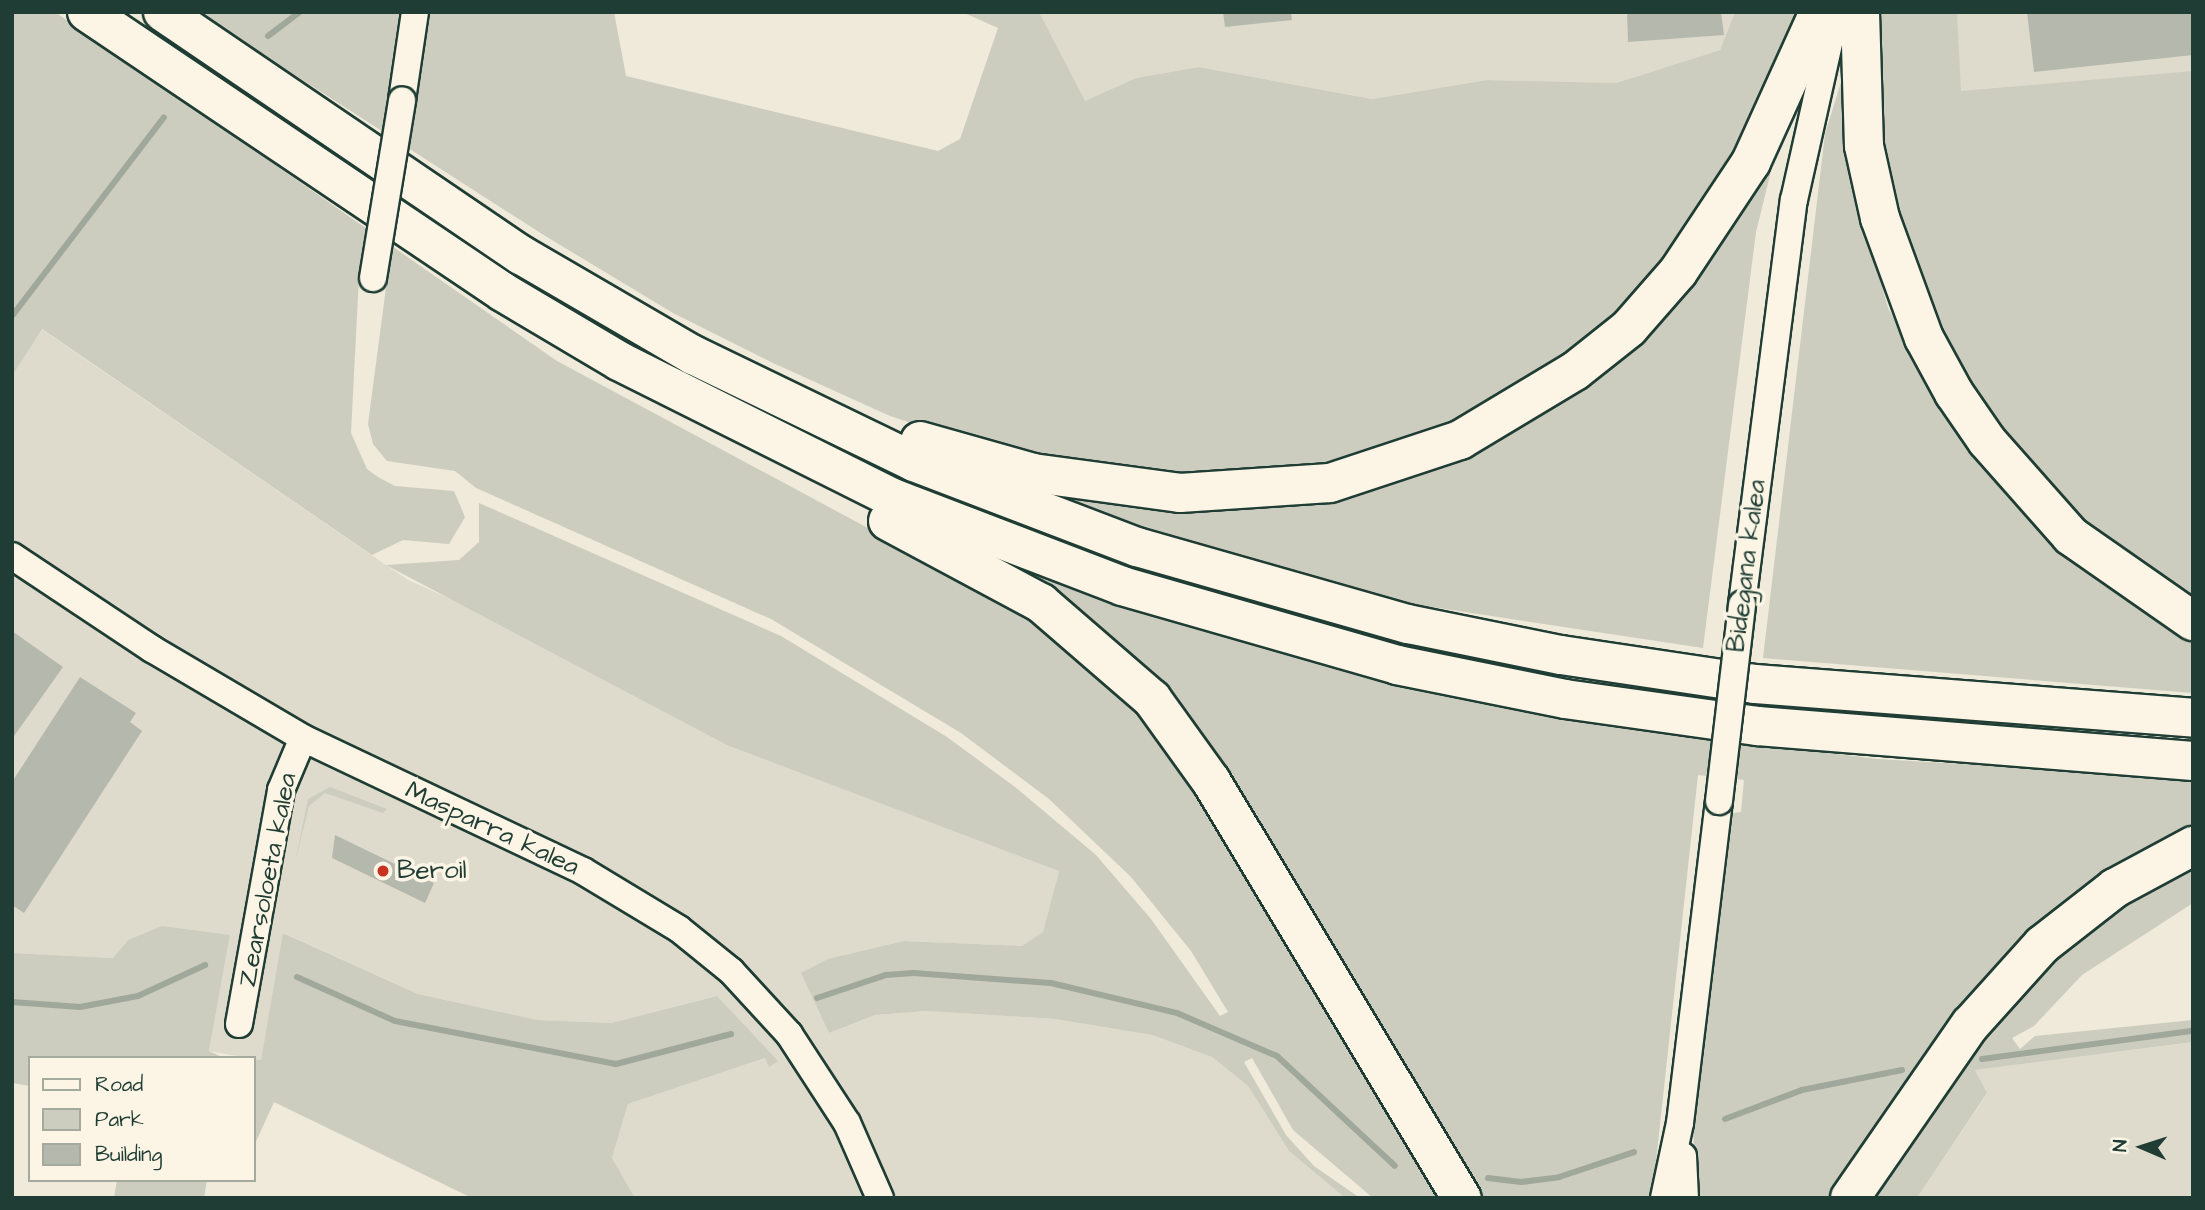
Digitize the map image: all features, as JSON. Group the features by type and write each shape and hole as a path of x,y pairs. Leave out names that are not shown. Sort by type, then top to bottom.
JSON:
{"highway":[{"path":"87,12 503,292 619,361 893,498 999,542 1240,623 1384,662 1564,699 1758,726 2193,761"},
{"path":"163,12 521,254 693,355 1016,503 1262,586 1408,624 1755,684 2193,718"},
{"path":"693,355 929,444 1106,487 1260,491 1330,483 1405,463 1524,406 1629,328 1709,232 1751,162 1819,12"},
{"path":"1860,12 1864,146 1880,218 1919,326 1954,393 2071,536 2193,621"},
{"path":"619,361 707,425 1041,603 1152,699 1211,781 1462,1198"},
{"path":"1850,1198 1970,1026 2042,945 2115,888 2193,846"}],"street":[{"path":"373,278 415,12"},
{"name":"Bidegana kalea","path":"1664,1198 1681,1123 1742,604 1794,200 1836,12"},
{"name":"Masparra kalea","path":"12,555 152,649 303,738 583,871 680,929 731,971 789,1034 847,1123 880,1198"},
{"name":"Zearsoloeta kalea","path":"239,1024 281,790 303,738"},
{"name":"Bidegana kalea","path":"1681,1123 1685,1198"}],"shaded area":[{"path":"1039,12 1735,12 1720,50 1616,83 1487,80 1372,99 1199,67 1136,78 1084,102"},
{"path":"1887,12 2193,12 2193,116 1959,136"},
{"path":"41,329 408,580 1059,871 1043,933 1022,946 904,941 829,1033 875,1015 926,1011 1055,1019 1152,1035 1212,1057 1248,1086 1289,1151 1345,1198 635,1198 612,1158 628,1104 765,1058 777,1061 717,996 611,1023 538,1020 418,994 284,933 261,1060 256,1059 256,1056 209,1051 230,935 128,940 113,958 12,953 12,376"},
{"path":"2193,1042 2193,1198 1917,1198 1987,1094 1975,1070"}],"green space":[{"path":"12,12 55,12 557,361 1041,621 1140,710 1193,778 1446,1198 1373,1198 1293,1130 1252,1058 1244,1062 1286,1135 1314,1166 1360,1198 1345,1198 1289,1151 1248,1086 1212,1057 1152,1035 1055,1019 926,1011 875,1015 829,1033 801,973 828,959 904,941 1022,946 1043,932 1059,871 727,745 386,565 459,560 479,542 479,503 781,636 947,737 1015,787 1096,855 1151,919 1220,1016 1228,1012 1191,951 1131,877 1049,799 961,733 771,619 476,488 455,471 387,461 373,444 368,424 387,280 359,276 351,433 367,469 378,477 395,486 454,491 465,517 449,544 403,540 372,555 42,329 12,376"},
{"path":"197,12 401,12 389,98 416,103 429,12 614,12 626,76 938,151 960,139 998,28 962,12 1039,12 1085,101 1136,78 1199,67 1372,99 1487,80 1616,83 1720,50 1735,12 1801,12 1747,140 1634,305 1482,416 1293,474 1157,479 991,449 890,416 773,363 673,313 542,234"},
{"path":"1879,12 1957,12 1961,91 2193,71 2193,598 2119,553 2011,447 1910,276 1881,129"},
{"path":"1845,69 1857,198 1888,308 1949,418 2019,509 2110,589 2193,641 2193,693 1763,658 1825,134"},
{"path":"1788,102 1756,232 1703,648 1373,598 1038,494 1173,511 1554,406"},
{"path":"995,562 1309,660 1623,728 1878,759 2193,778 2193,834 2115,872 1835,1198 1697,1198 1693,1130 1733,813 1741,812 1744,780 1698,775 1652,1198 1473,1198 1204,759"},
{"path":"330,787 387,809 383,813 325,793 309,806 295,863 308,799"},
{"path":"2193,860 2193,903 2082,975 2034,1026 2012,1038 2020,1049 2035,1036 2193,1020 2193,1042 1975,1070 1987,1093 1917,1198 1866,1198 1961,1059 2063,944"},
{"path":"162,926 230,935 209,1051 220,1056 28,1056 28,1086 12,1083 12,953 113,958 128,940"},
{"path":"283,933 418,994 538,1020 611,1023 717,996 778,1061 769,1067 765,1058 628,1104 612,1158 635,1198 472,1198 274,1102 256,1142 256,1059 261,1060"},
{"path":"117,1182 207,1182 204,1198 114,1198"}],"building":[{"path":"1223,12 1291,12 1292,20 1225,27"},
{"path":"1627,12 1721,12 1724,35 1628,42"},
{"path":"2027,12 2193,12 2193,55 2034,72"},
{"path":"12,631 63,667 12,739"},
{"path":"80,677 136,713 130,722 142,731 24,913 12,905 12,782"},
{"name":"Beroil","path":"335,835 434,883 425,903 332,858"}],"waterway":[{"path":"268,36 300,12"},
{"path":"12,316 164,117"},
{"path":"12,1002 80,1007 138,996 205,965"},
{"path":"817,998 886,975 914,973 1051,983 1177,1013 1277,1056 1395,1166"},
{"path":"297,977 395,1021 616,1064 731,1034"},
{"path":"1982,1059 2193,1031"},
{"path":"1725,1119 1802,1090 1902,1070"},
{"path":"1488,1178 1521,1182 1559,1177 1634,1152"}],"place":[{"name":"Beroil","path":"383,871"}]}
